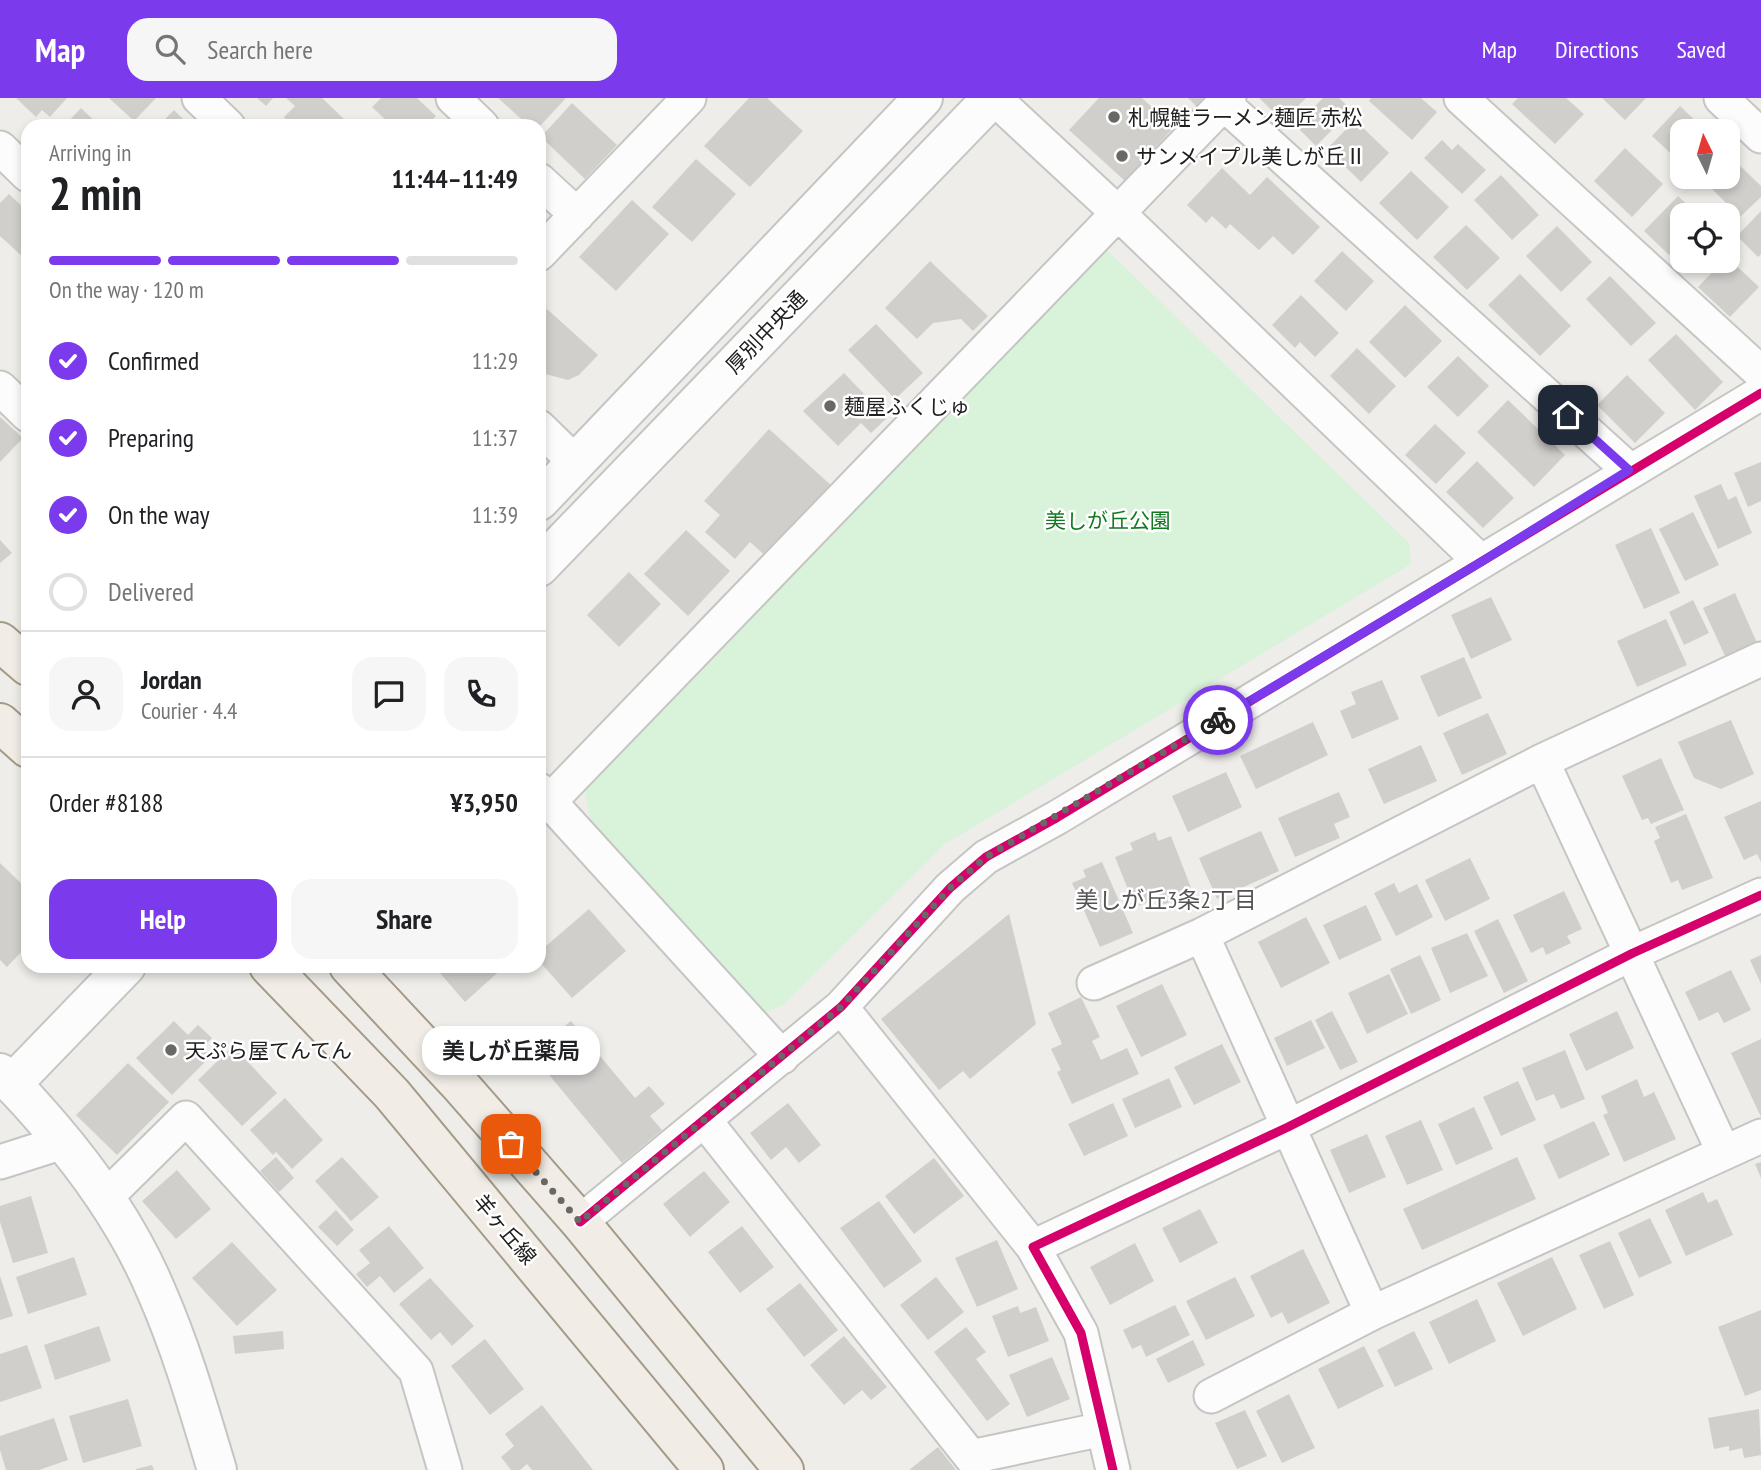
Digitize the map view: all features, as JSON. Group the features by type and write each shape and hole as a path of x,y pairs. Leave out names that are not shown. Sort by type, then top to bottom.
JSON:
{"main road":[{"path":"0,642 21,660"},
{"path":"0,723 21,742"},
{"name":"羊ヶ丘線","path":"276,973 392,1094 704,1470"},
{"path":"356,973 460,1085 580,1222 784,1470"}],"street":[{"path":"199,98 221,119"},
{"path":"453,98 475,119"},
{"path":"546,247 689,98"},
{"path":"546,493 923,98"},
{"path":"993,98 1118,213 1481,562"},
{"name":"厚別中央通","path":"546,560 993,98"},
{"path":"1461,98 1761,373"},
{"path":"1721,98 1761,136"},
{"path":"546,794 1226,101 1629,470"},
{"path":"0,148 21,168"},
{"path":"546,186 577,215"},
{"path":"0,388 21,408"},
{"path":"580,1222 841,1007 950,888 986,857 1069,810 1629,470 1761,393"},
{"path":"546,434 575,462"},
{"path":"1094,983 1202,935 1542,761 1761,659"},
{"path":"1542,761 1724,1153"},
{"path":"546,796 782,1058"},
{"path":"1033,1247 1288,1127 1633,953 1761,895"},
{"path":"1202,935 1372,1313"},
{"path":"118,973 6,1078 63,1142 105,1198 157,1291 189,1378 217,1470"},
{"path":"841,1007 1033,1247 1081,1333 1113,1470"},
{"path":"105,1198 186,1118 416,1371 445,1470"},
{"path":"705,1121 971,1457 1103,1429"},
{"path":"1211,1396 1372,1313 1761,1136"},
{"path":"0,1161 63,1142"}],"green space":[{"name":"美しが丘公園","path":"1108,251 1409,543 1411,564 945,844 783,1005 763,1013 590,819 585,790 1092,258"}],"building":[{"path":"16,98 67,98 50,117 42,110 36,117"},
{"path":"109,98 156,98 136,119 132,119"},
{"path":"257,98 273,98 266,106"},
{"path":"286,98 322,98 344,119 286,119 284,117 295,106"},
{"path":"381,98 417,98 436,116 433,119 385,119 372,107"},
{"path":"498,98 566,98 546,120 521,119"},
{"path":"749,98 767,98 803,131 750,187 704,146"},
{"name":"サンメイプル美しが丘Ⅱ","path":"1099,98 1142,98 1174,127 1125,181 1069,130"},
{"path":"1188,98 1203,98 1196,106"},
{"path":"1259,98 1306,98 1283,121"},
{"path":"1323,98 1339,98 1352,110 1316,146 1296,126"},
{"path":"1371,98 1421,98 1437,112 1412,140 1369,101"},
{"path":"1518,98 1566,98 1584,114 1555,144 1512,104"},
{"path":"1602,98 1646,98 1625,120"},
{"path":"572,103 617,145 585,179 546,142 546,132"},
{"path":"1680,106 1694,119 1670,119 1670,153 1652,136"},
{"path":"81,108 93,119 71,119"},
{"path":"174,110 183,119 165,119"},
{"path":"1355,120 1389,153 1361,182 1327,149"},
{"path":"1442,140 1452,150 1458,144 1486,170 1462,194 1424,158"},
{"path":"1625,148 1663,184 1632,217 1594,181"},
{"path":"696,159 736,194 692,242 652,207"},
{"path":"1740,166 1761,186 1761,197 1740,217 1740,203 1726,203 1712,189 1740,189"},
{"path":"1222,168 1250,195 1267,177 1320,227 1293,255 1273,236 1259,250 1230,224 1226,229 1212,216 1206,223 1187,205"},
{"path":"1411,171 1449,207 1417,240 1379,203"},
{"path":"1501,175 1539,215 1512,240 1474,200"},
{"path":"9,194 21,205 21,255 0,236 0,203"},
{"path":"1678,196 1685,203 1671,203"},
{"path":"632,200 669,234 616,291 579,257"},
{"path":"1670,204 1670,254 1644,231"},
{"path":"1761,211 1761,254 1758,257 1740,239 1740,233"},
{"path":"1466,225 1500,258 1467,290 1433,257"},
{"path":"1557,226 1592,262 1561,292 1526,256"},
{"path":"1342,251 1374,281 1346,311 1314,281"},
{"path":"930,261 988,316 973,331 961,319 933,323 917,339 885,308"},
{"path":"1740,269 1759,287 1730,317 1698,287 1711,273 1740,273"},
{"path":"1520,274 1571,326 1540,356 1488,305"},
{"path":"1610,276 1656,323 1631,346 1586,299"},
{"path":"1301,295 1339,333 1315,357 1300,342 1295,348 1272,325"},
{"path":"1405,305 1442,341 1405,378 1369,342"},
{"path":"546,310 598,355 579,375 568,380 546,374"},
{"path":"876,324 923,373 895,399 848,350"},
{"path":"1676,334 1723,382 1695,410 1648,360"},
{"path":"1357,348 1396,386 1369,414 1330,376"},
{"path":"1458,356 1489,386 1458,417 1427,387"},
{"path":"844,373 887,418 871,433 861,423 838,446 803,411"},
{"path":"1627,375 1665,413 1635,443 1597,405"},
{"path":"1508,400 1565,455 1534,487 1477,432"},
{"path":"0,417 21,436 21,440 0,462"},
{"path":"1435,424 1466,453 1436,484 1405,455"},
{"path":"769,429 833,487 768,558 750,542 735,559 705,532 720,515 704,501"},
{"path":"1477,461 1514,498 1483,528 1446,492"},
{"path":"1761,462 1761,501 1748,507 1734,473"},
{"path":"1721,484 1728,500 1736,496 1752,533 1718,549 1694,496"},
{"path":"1693,512 1719,565 1685,581 1659,529"},
{"path":"1651,528 1680,593 1644,609 1615,545"},
{"path":"686,530 730,571 688,616 644,574"},
{"path":"0,540 12,553 0,563"},
{"path":"629,572 661,604 619,647 587,615"},
{"path":"1735,593 1757,643 1726,658 1703,608"},
{"path":"1491,597 1512,640 1471,659 1451,615"},
{"path":"1693,600 1709,633 1684,645 1669,612"},
{"path":"1666,619 1687,665 1637,687 1617,641"},
{"path":"1464,657 1482,698 1438,717 1420,676"},
{"path":"1382,680 1399,719 1352,739 1340,711 1356,704 1351,692"},
{"path":"1488,713 1507,754 1462,775 1443,733"},
{"path":"1731,720 1754,774 1721,789 1694,778 1678,742"},
{"path":"1313,722 1328,755 1256,789 1240,756"},
{"path":"1421,745 1437,781 1384,804 1368,769"},
{"path":"1661,758 1684,810 1651,824 1648,818 1642,820 1622,776"},
{"path":"1226,772 1242,807 1188,832 1172,796"},
{"path":"1339,792 1350,817 1334,824 1340,838 1295,857 1278,818"},
{"path":"1761,801 1761,862 1757,854 1744,860 1724,817"},
{"path":"1686,814 1713,878 1682,890 1678,880 1671,883 1654,841 1660,838 1655,827"},
{"path":"1261,831 1279,871 1217,899 1199,858"},
{"path":"1155,832 1158,841 1171,836 1193,893 1160,906 1157,899 1135,907 1115,857 1133,850 1130,843"},
{"path":"1470,858 1490,899 1445,921 1425,880"},
{"path":"1102,862 1133,933 1100,947 1072,883 1086,877 1083,870"},
{"path":"0,863 21,883 21,952 7,967 0,960"},
{"path":"1394,883 1399,893 1417,884 1433,917 1396,936 1374,893"},
{"path":"1564,891 1582,929 1567,936 1571,943 1546,955 1543,947 1531,953 1513,915"},
{"path":"1366,905 1382,940 1339,960 1323,925"},
{"path":"589,909 626,951 572,998 546,969 546,946"},
{"path":"1009,914 1036,1024 970,1079 963,1071 939,1090 881,1019"},
{"path":"1306,917 1330,963 1281,988 1258,942"},
{"path":"1498,919 1528,981 1504,993 1474,931"},
{"path":"1467,933 1488,976 1450,993 1431,948"},
{"path":"1420,955 1441,1000 1411,1014 1390,969"},
{"path":"1761,955 1761,984 1750,960"},
{"path":"1731,970 1751,1010 1724,1023 1718,1012 1699,1021 1685,992"},
{"path":"440,973 497,973 465,1002"},
{"path":"1389,974 1408,1014 1367,1034 1348,993"},
{"path":"1162,984 1187,1035 1141,1057 1116,1006"},
{"path":"1081,997 1100,1037 1092,1041 1101,1060 1127,1048 1139,1074 1072,1104 1057,1072 1061,1070 1051,1049 1062,1044 1048,1013"},
{"path":"1332,1011 1358,1062 1340,1070 1315,1020"},
{"path":"1617,1011 1634,1048 1586,1071 1569,1034"},
{"path":"1311,1020 1325,1048 1287,1066 1274,1038"},
{"path":"174,1021 188,1035 198,1025 212,1038 202,1048 211,1056 172,1095 136,1058"},
{"path":"571,1021 635,1098 649,1086 665,1104 650,1116 662,1130 622,1163 531,1053"},
{"path":"1761,1039 1761,1117 1731,1053"},
{"path":"1222,1044 1241,1082 1194,1105 1174,1067"},
{"path":"233,1046 277,1093 242,1126 198,1080"},
{"path":"1565,1050 1585,1099 1561,1109 1554,1094 1536,1101 1522,1068"},
{"path":"128,1063 169,1102 117,1155 76,1115"},
{"path":"1169,1078 1182,1107 1135,1128 1122,1099"},
{"path":"1637,1079 1644,1097 1654,1092 1676,1139 1624,1162 1603,1115 1608,1113 1601,1096"},
{"path":"1518,1081 1536,1120 1501,1136 1483,1097"},
{"path":"285,1098 323,1140 292,1169 276,1152 273,1155 250,1130"},
{"path":"788,1103 821,1145 799,1163 786,1147 771,1160 750,1133"},
{"path":"1113,1103 1128,1136 1084,1156 1068,1124"},
{"path":"1474,1107 1493,1149 1456,1165 1438,1124"},
{"path":"1421,1120 1443,1170 1407,1185 1385,1136"},
{"path":"1594,1121 1610,1155 1559,1179 1543,1145"},
{"path":"1367,1134 1386,1177 1349,1193 1330,1150"},
{"path":"276,1157 294,1178 279,1192 260,1171"},
{"path":"342,1157 379,1197 351,1221 315,1181"},
{"path":"1517,1157 1536,1199 1422,1250 1403,1209"},
{"path":"934,1158 964,1196 914,1234 885,1196"},
{"path":"1761,1162 1761,1178 1755,1164"},
{"path":"177,1170 211,1209 176,1239 142,1201"},
{"path":"704,1171 730,1202 690,1237 663,1204"},
{"path":"1703,1192 1708,1203 1717,1199 1733,1235 1686,1256 1665,1210"},
{"path":"31,1196 48,1253 13,1263 0,1222 0,1206"},
{"path":"879,1201 922,1261 884,1288 840,1228"},
{"path":"1200,1209 1218,1243 1180,1263 1162,1228"},
{"path":"336,1210 354,1230 337,1246 318,1227"},
{"path":"1650,1218 1672,1263 1639,1278 1618,1233"},
{"path":"389,1226 424,1268 394,1293 380,1276 367,1287 356,1274 370,1263 359,1250"},
{"path":"742,1226 774,1267 740,1293 708,1252"},
{"path":"997,1240 1018,1289 977,1307 955,1258"},
{"path":"1610,1241 1634,1295 1604,1309 1579,1255"},
{"path":"232,1242 277,1290 237,1326 192,1278"},
{"path":"1135,1243 1154,1281 1110,1305 1090,1267"},
{"path":"1303,1249 1330,1303 1288,1324 1282,1312 1271,1318 1250,1276"},
{"path":"74,1257 87,1295 28,1314 16,1277"},
{"path":"1552,1257 1577,1309 1523,1336 1497,1283"},
{"path":"0,1276 13,1316 0,1320"},
{"path":"936,1277 964,1312 928,1340 900,1305"},
{"path":"1235,1277 1255,1316 1206,1340 1186,1301"},
{"path":"430,1278 474,1326 452,1346 440,1332 431,1340 399,1304"},
{"path":"800,1283 838,1330 804,1357 766,1309"},
{"path":"1477,1299 1496,1341 1449,1364 1429,1322"},
{"path":"1175,1305 1190,1335 1146,1357 1141,1345 1132,1349 1123,1330"},
{"path":"1018,1306 1020,1313 1036,1307 1049,1341 1008,1357 992,1316"},
{"path":"1761,1310 1761,1390 1745,1396 1718,1327"},
{"path":"99,1326 111,1361 55,1380 44,1345"},
{"path":"966,1327 986,1352 976,1359 1010,1404 987,1421 934,1352"},
{"path":"283,1331 284,1349 235,1354 233,1336"},
{"path":"1414,1331 1433,1369 1395,1387 1377,1350"},
{"path":"844,1336 887,1387 871,1400 862,1390 844,1405 810,1365"},
{"path":"485,1339 524,1389 490,1415 451,1366"},
{"path":"1193,1340 1205,1365 1168,1383 1156,1359"},
{"path":"27,1345 42,1388 0,1402 0,1354"},
{"path":"1364,1346 1384,1386 1338,1409 1318,1369"},
{"path":"1052,1357 1070,1399 1027,1417 1009,1375"},
{"path":"1289,1394 1315,1448 1282,1463 1256,1411"},
{"path":"128,1399 142,1446 83,1463 69,1416"},
{"path":"542,1405 593,1470 532,1470 527,1464 520,1470 511,1470 501,1457 514,1446 505,1434"},
{"path":"1759,1409 1761,1455 1744,1458 1742,1448 1729,1451 1729,1446 1714,1449 1708,1418"},
{"path":"1245,1410 1267,1456 1237,1469 1215,1423"},
{"path":"54,1418 68,1460 39,1470 6,1470 0,1450 0,1436"},
{"path":"938,1447 956,1470 909,1470"},
{"path":"152,1465 154,1470 136,1470 136,1469"}],"cycle path":[{"path":"580,1222 841,1007 950,888 986,857 1058,817 1761,393"},
{"path":"1113,1470 1081,1333 1033,1247 1288,1127 1633,953 1761,895"}],"way so far":[{"path":"511,1144 580,1222 841,1007 950,888 986,857 1058,817 1218,720"}],"place":[{"name":"札幌鮭ラーメン麺匠 赤松","path":"1114,117"},
{"name":"サンメイプル美しが丘Ⅱ","path":"1122,156"},
{"name":"麺屋ふくじゅ","path":"830,406"},
{"name":"天ぷら屋てんてん","path":"171,1050"},
{"name":"美しが丘薬局","path":"511,1144"}],"district":[{"name":"美しが丘3条2丁目","path":"1166,899"}],"route":[{"path":"1218,720 1629,470 1568,415"}]}
